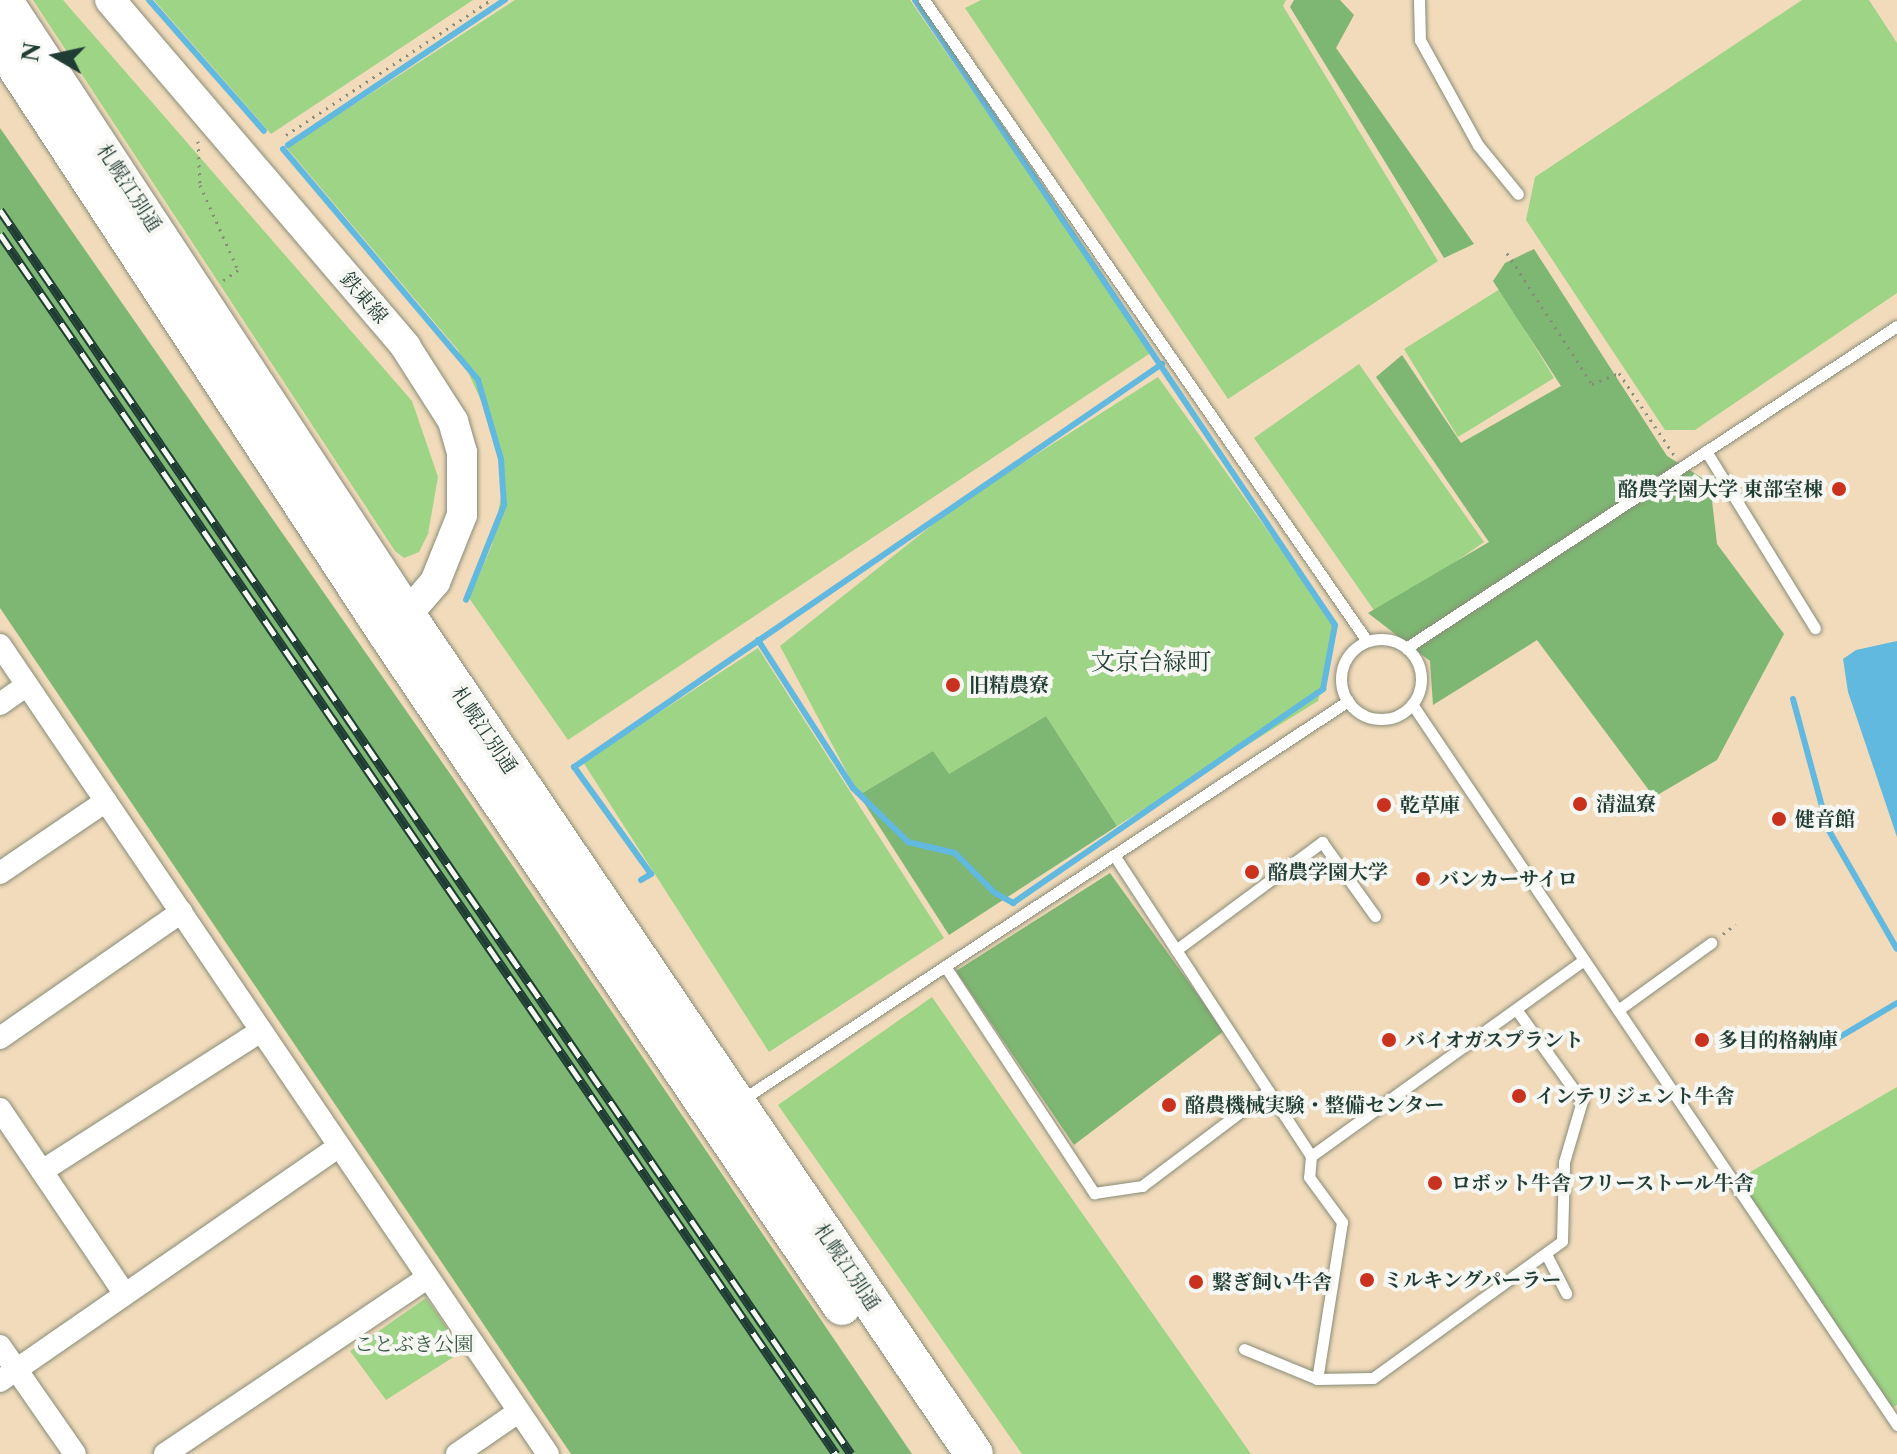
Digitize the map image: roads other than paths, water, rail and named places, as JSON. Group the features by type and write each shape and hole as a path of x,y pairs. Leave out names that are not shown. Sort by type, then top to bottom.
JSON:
{"highway":[{"name":"札幌江別通","path":"3,0 398,627"},
{"name":"札幌江別通","path":"0,42 725,1111 943,1454"},
{"name":"札幌江別通","path":"725,1111 974,1454"}],"street":[{"name":"鉄東線","path":"110,0 405,346 448,411 462,452 462,515 435,582 398,627"},
{"path":"0,645 548,1454"},
{"path":"0,704 27,685"},
{"path":"0,873 106,801"},
{"path":"0,1038 181,912"},
{"path":"42,1171 261,1031"},
{"path":"0,1109 125,1294"},
{"path":"8,1375 339,1146"},
{"path":"165,1454 427,1278"},
{"path":"0,1346 8,1375 75,1454"},
{"path":"457,1454 518,1412"}],"lane":[{"path":"924,0 1367,641"},
{"path":"1419,0 1420,40 1478,145 1518,194"},
{"path":"1406,648 1897,326"},
{"path":"1706,451 1815,628"},
{"path":"1367,641 1395,641 1406,648 1420,668 1418,694 1412,704 1391,718 1379,719 1348,701 1343,666 1354,647 1367,641"},
{"path":"725,1111 1348,701"},
{"path":"1412,704 1897,1425"},
{"path":"1176,950 1322,842 1375,916"},
{"path":"1114,855 1311,1156 1309,1177 1342,1222 1317,1379"},
{"path":"1618,1010 1711,943"},
{"path":"1311,1156 1584,960"},
{"path":"945,966 1094,1193 1142,1186 1268,1091"},
{"path":"1244,1349 1317,1379 1373,1378 1547,1256 1562,1241 1564,1162 1582,1101 1516,1009"},
{"path":"1547,1256 1566,1293"}],"water":[{"path":"1897,641 1897,837 1848,692 1843,659 1856,650"}],"waterway":[{"path":"149,0 264,131"},
{"path":"288,145 505,0"},
{"path":"758,640 853,788 908,842 955,853 995,893 1013,903 1323,689 1335,625 915,0"},
{"path":"283,149 478,380 501,459 504,505 466,600"},
{"path":"641,880 651,874 574,767 1162,364"},
{"path":"1793,699 1828,829 1897,949"},
{"path":"1833,1041 1897,1003"}],"railway":[{"path":"0,210 851,1454"},
{"path":"0,234 836,1454"}],"place":[{"name":"酪農学園大学 東部室棟","path":"1839,489"},
{"name":"旧精農寮","path":"953,685"},
{"name":"清温寮","path":"1580,804"},
{"name":"乾草庫","path":"1384,805"},
{"name":"健音館","path":"1779,819"},
{"name":"酪農学園大学","path":"1252,872"},
{"name":"バンカーサイロ","path":"1423,879"},
{"name":"バイオガスプラント","path":"1389,1040"},
{"name":"多目的格納庫","path":"1702,1040"},
{"name":"インテリジェント牛舎","path":"1519,1096"},
{"name":"酪農機械実験・整備センター","path":"1169,1105"},
{"name":"ロボット牛舎 フリーストール牛舎","path":"1435,1183"},
{"name":"ミルキングパーラー","path":"1367,1280"},
{"name":"繋ぎ飼い牛舎","path":"1196,1282"}],"district":[{"name":"文京台緑町","path":"1151,662"}],"park label":[{"name":"ことぶき公園","path":"414,1344"}]}
